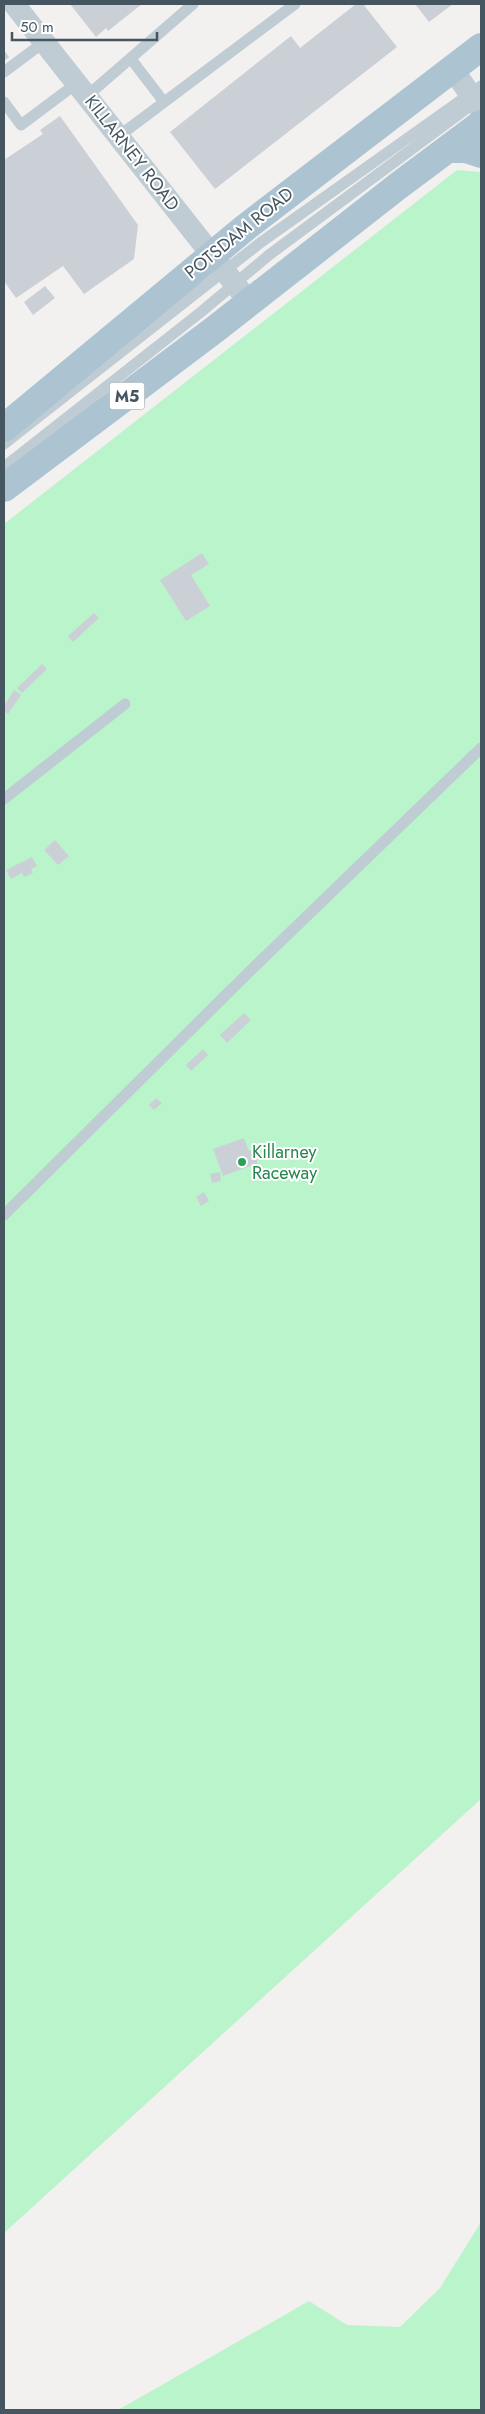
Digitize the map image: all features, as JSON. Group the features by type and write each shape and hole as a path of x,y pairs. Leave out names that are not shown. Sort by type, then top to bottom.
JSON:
{"main road":[{"name":"POTSDAM ROAD","path":"4,488 452,68 481,47"},
{"name":"POTSDAM ROAD","path":"4,428 230,278 398,186 449,149 479,102"},
{"path":"449,149 466,150 481,154"}],"street":[{"name":"KILLARNEY ROAD","path":"14,4 230,278"},
{"path":"452,68 479,102"}],"lane":[{"path":"4,102 21,125 131,59 193,4"},
{"path":"119,136 295,4"},
{"path":"4,72 44,42"},
{"path":"131,59 164,102"},
{"path":"4,467 230,278 260,243 479,102"},
{"path":"4,444 230,278 269,255 479,102"},
{"path":"4,799 125,704"},
{"path":"4,1215 252,969 481,748"}],"green space":[{"name":"Killarney Raceway","path":"457,170 481,172 481,1799 4,2233 4,524"},
{"path":"481,2222 481,2410 118,2410 309,2301 347,2325 400,2327 440,2288"}],"building":[{"path":"70,4 142,4 108,31 106,28 96,37"},
{"path":"356,4 363,4 397,47 215,189 170,132 291,36 300,48"},
{"path":"415,4 453,4 429,22"},
{"path":"4,50 9,57 4,61"},
{"path":"60,116 138,225 134,259 84,294 63,266 16,298 4,281 4,160 43,134 40,130"},
{"path":"45,286 55,298 33,315 24,302"},
{"path":"202,553 209,564 191,575 210,606 186,621 160,580"},
{"path":"94,613 99,618 73,642 68,636"},
{"path":"42,664 47,669 22,693 17,688"},
{"path":"14,690 21,695 8,714 4,711 4,706"},
{"path":"55,840 69,856 58,865 44,850"},
{"path":"32,857 37,866 31,869 33,873 24,877 22,873 11,879 6,870"},
{"path":"244,1013 251,1020 227,1043 220,1035"},
{"path":"203,1049 208,1055 191,1071 186,1065"},
{"path":"156,1098 162,1103 154,1110 149,1105"},
{"path":"244,1138 249,1151 253,1150 258,1163 223,1176 213,1149"},
{"path":"220,1172 221,1181 212,1183 210,1174"},
{"path":"204,1192 209,1201 201,1206 196,1197"}],"place":[{"name":"Killarney Raceway","path":"242,1162"}]}
